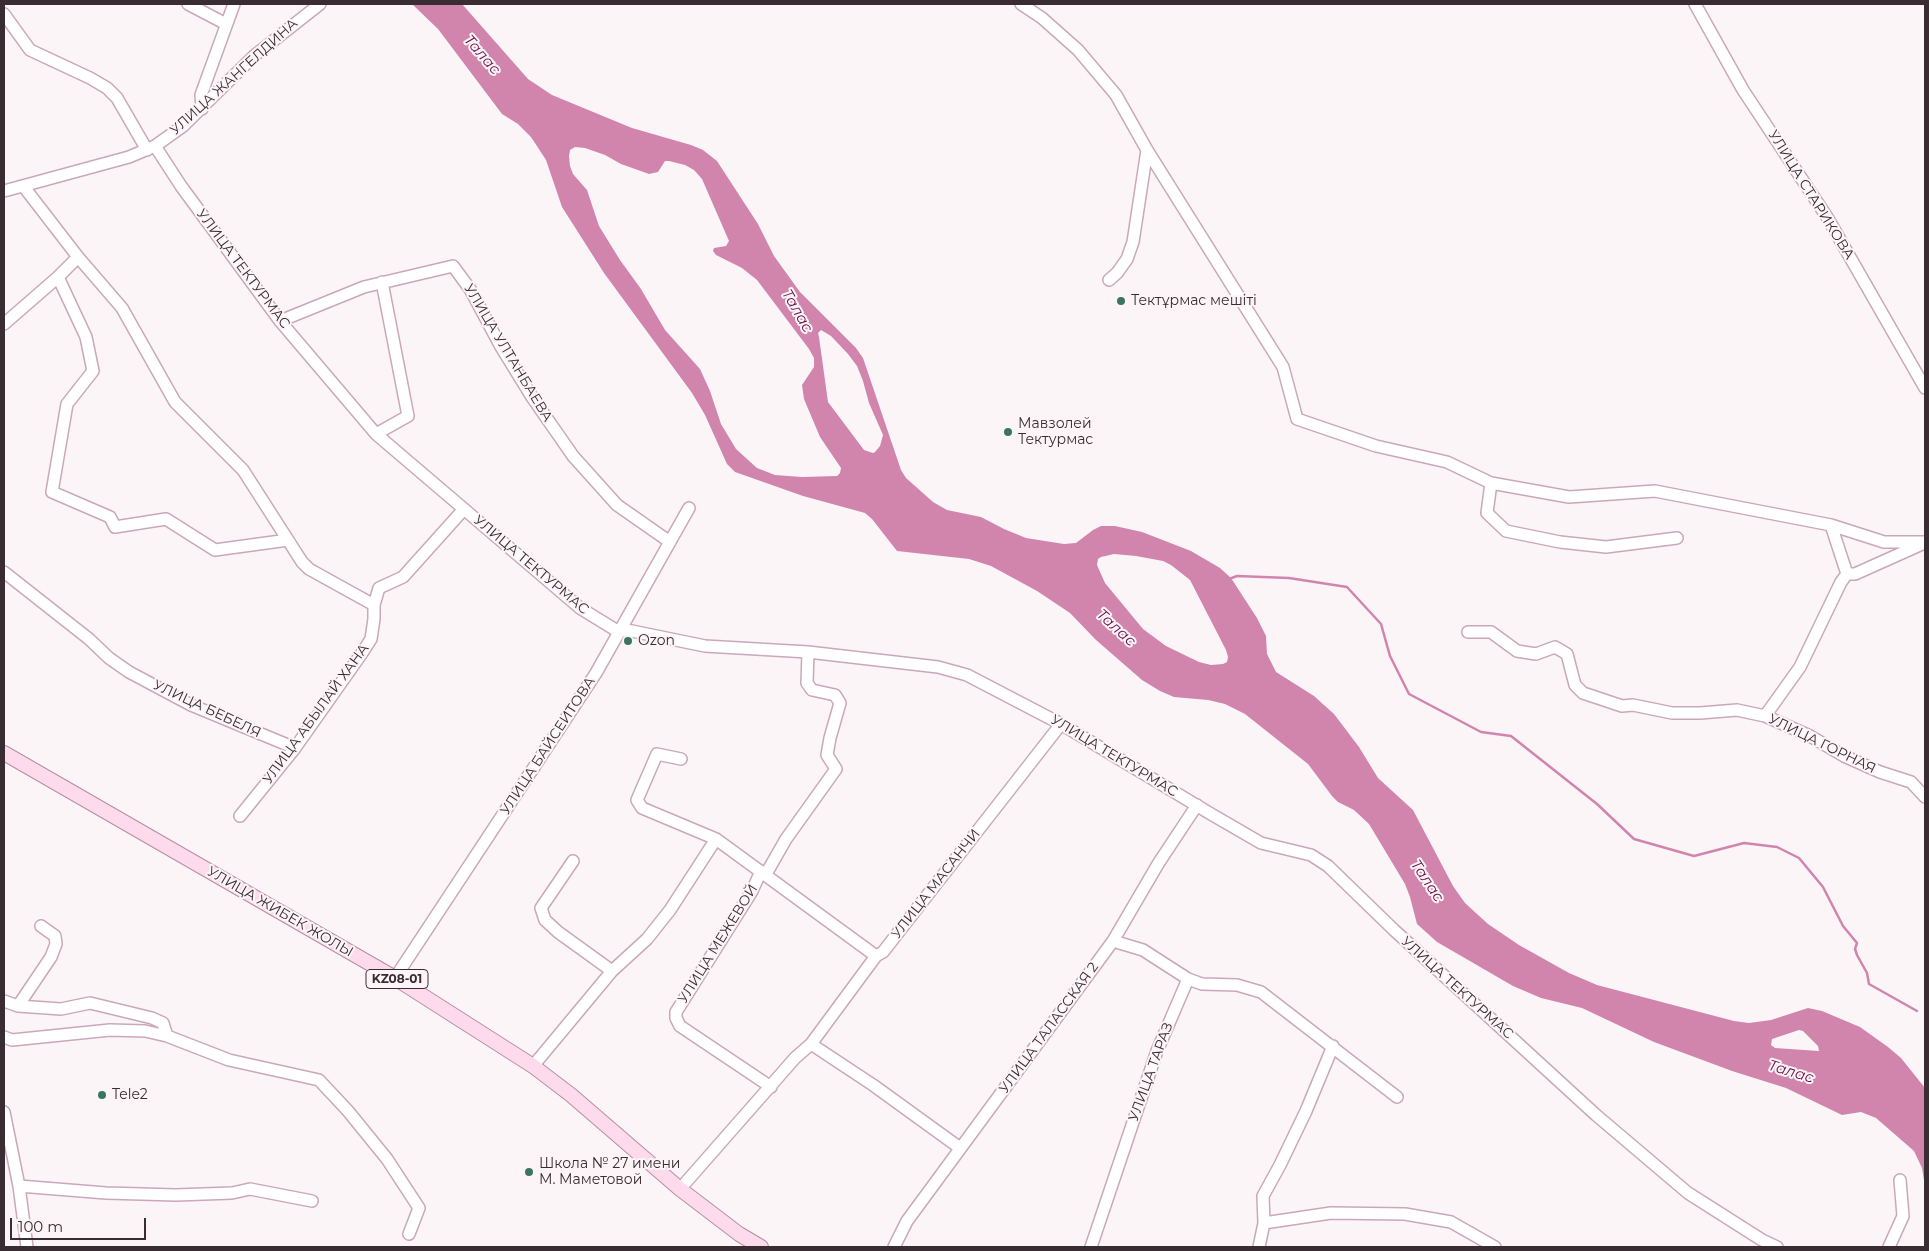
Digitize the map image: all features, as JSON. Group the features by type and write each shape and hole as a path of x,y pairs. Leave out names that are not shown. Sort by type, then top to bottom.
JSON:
{"main road":[{"name":"УЛИЦА ЖИБЕК ЖОЛЫ","path":"4,753 395,978 533,1066 570,1095 680,1189 739,1234 761,1247"}],"street":[{"path":"188,4 226,24"},
{"path":"202,109 201,95 234,4"},
{"name":"УЛИЦА ЖАНГЕЛДИНА","path":"4,191 151,148 183,126 254,56 320,4"},
{"path":"1021,4 1042,18 1078,50 1116,95 1147,150 1283,366 1297,419 1376,446 1447,462 1491,483 1569,497 1655,491 1831,524 1884,542 1925,542"},
{"name":"УЛИЦА СТАРИКОВА","path":"1695,4 1744,90 1827,217 1925,388"},
{"name":"УЛИЦА ТЕКТУРМАС","path":"4,14 30,50 90,78 107,88 117,98 151,148 280,321 376,434 580,608 619,632 627,630 705,646 808,652 938,666 966,675 1061,724 1261,843 1311,855 1328,866 1394,930 1596,1115 1688,1193 1762,1240 1777,1247"},
{"path":"1109,280 1118,273 1127,259 1133,242 1147,150"},
{"path":"24,186 78,257 122,308 175,402 243,470 302,562 310,569 374,606"},
{"path":"4,324 78,257"},
{"name":"УЛИЦА УЛТАНБАЕВА","path":"382,282 453,266 470,289 500,345 532,397 573,456 618,505 670,542"},
{"path":"58,277 86,337 93,371 67,404 61,449 52,492 110,517 115,527 166,518 215,550 288,540"},
{"path":"280,321 340,296 382,282 408,416 376,434"},
{"path":"1491,483 1487,513 1506,531 1560,542 1606,547 1676,538"},
{"name":"УЛИЦА БАЙСЕИТОВА","path":"395,978 596,673 689,508"},
{"name":"УЛИЦА АБЫЛАЙ ХАНА","path":"240,816 295,748 371,638 374,606 379,588 402,577 464,509"},
{"path":"1831,524 1847,574"},
{"path":"1847,574 1856,574 1925,542"},
{"name":"УЛИЦА БЕБЕЛЯ","path":"4,572 109,658 129,672 191,705 295,748"},
{"path":"1765,716 1800,667 1841,582 1847,574"},
{"name":"УЛИЦА ГОРНАЯ","path":"1468,632 1491,632 1517,651 1536,654 1555,647 1567,654 1575,685 1583,694 1622,706 1633,705 1672,713 1737,710 1765,716 1810,736 1844,756 1880,772 1911,782 1925,797"},
{"path":"764,873 836,769 827,755 840,703 835,695 812,690 807,683 808,652"},
{"name":"УЛИЦА МАСАНЧИ","path":"680,1189 795,1058 812,1044 876,956 883,952 1061,724"},
{"path":"681,759 656,754 637,800 642,808 716,839 876,956"},
{"name":"УЛИЦА ТАЛАССКАЯ 2","path":"894,1247 907,1221 1113,941 1158,864 1197,805"},
{"path":"533,1066 612,971 647,939 670,910 716,839"},
{"path":"573,861 541,908 546,920 558,932 612,971"},
{"name":"УЛИЦА МЕЖЕВОЙ","path":"764,873 676,1012 676,1018 680,1026 771,1087"},
{"path":"18,1006 51,957 56,944 55,936 41,926"},
{"path":"1113,941 1143,950 1188,979 1202,984 1237,985 1261,992 1334,1046 1397,1097"},
{"name":"УЛИЦА ТАРАЗ","path":"1092,1247 1157,1051 1188,979"},
{"path":"4,1001 18,1006 61,1009 90,1004 152,1018 163,1023 168,1036"},
{"path":"4,1037 12,1040 110,1030 145,1032 168,1036 229,1060 320,1080 387,1159 419,1208 409,1234"},
{"path":"812,1044 960,1148"},
{"path":"1259,1247 1264,1223 1263,1196 1303,1118 1334,1046"},
{"path":"4,1112 19,1186 27,1247"},
{"path":"1889,1247 1903,1216 1900,1180"},
{"path":"19,1186 176,1196 232,1193 250,1189 312,1201"},
{"path":"1264,1223 1331,1214 1405,1214 1452,1222 1496,1247"}],"water":[{"name":"Талас","path":"412,4 462,4 528,79 552,95 632,128 691,145 703,150 717,161 758,224 774,256 800,292 856,348 863,358 901,470 906,478 933,502 947,510 981,517 1026,538 1064,544 1076,543 1101,526 1115,526 1142,532 1191,551 1220,568 1231,578 1257,618 1266,636 1267,654 1276,672 1314,696 1334,714 1359,747 1378,778 1413,810 1453,886 1465,903 1488,924 1519,945 1569,973 1597,985 1734,1021 1749,1023 1771,1020 1808,1008 1822,1011 1860,1027 1888,1047 1901,1058 1925,1088 1925,1186 1922,1168 1914,1151 1876,1118 1861,1112 1842,1115 1786,1088 1732,1071 1654,1042 1582,1008 1541,998 1513,986 1437,942 1417,924 1405,884 1369,824 1354,810 1338,802 1308,764 1245,714 1225,704 1208,700 1174,697 1160,691 1142,680 1096,640 1070,613 1037,591 991,566 969,559 897,551 865,513 803,496 735,472 727,464 705,415 692,393 604,273 562,207 546,160 531,137 518,124 502,114 438,29","holes":["575,147 585,148 649,174 658,172 665,161 669,161 685,165 694,170 702,179 729,241 726,246 714,248 713,251 716,255 742,268 757,280 814,358 814,367 802,385 804,399 820,437 841,468 837,476 802,477 775,475 757,468 736,449 721,424 700,369 665,330 641,289 599,226 587,190 573,174 570,166 570,150","821,330 831,336 857,366 869,403 883,435 880,446 873,453 864,450 828,402 818,333","1114,554 1163,561 1190,580 1226,650 1227,662 1211,665 1199,662 1166,646 1143,629 1105,583 1097,565 1098,559","1799,1030 1803,1031 1818,1046 1819,1051 1775,1048 1771,1045 1772,1039"]}],"waterway":[{"path":"1229,579 1237,576 1289,578 1347,587 1381,624 1390,656 1409,694 1481,732 1511,736 1597,804 1634,839 1694,856 1744,843 1777,847 1799,858 1823,887 1843,926 1857,943 1855,949 1867,973 1869,984 1917,1011"}],"place":[{"name":"Тектұрмас мешіті","path":"1121,301"},
{"name":"Мавзолей Тектурмас","path":"1008,432"},
{"name":"Ozon","path":"628,641"},
{"name":"Tele2","path":"102,1095"},
{"name":"Школа № 27 имени М. Маметовой","path":"529,1172"}]}
